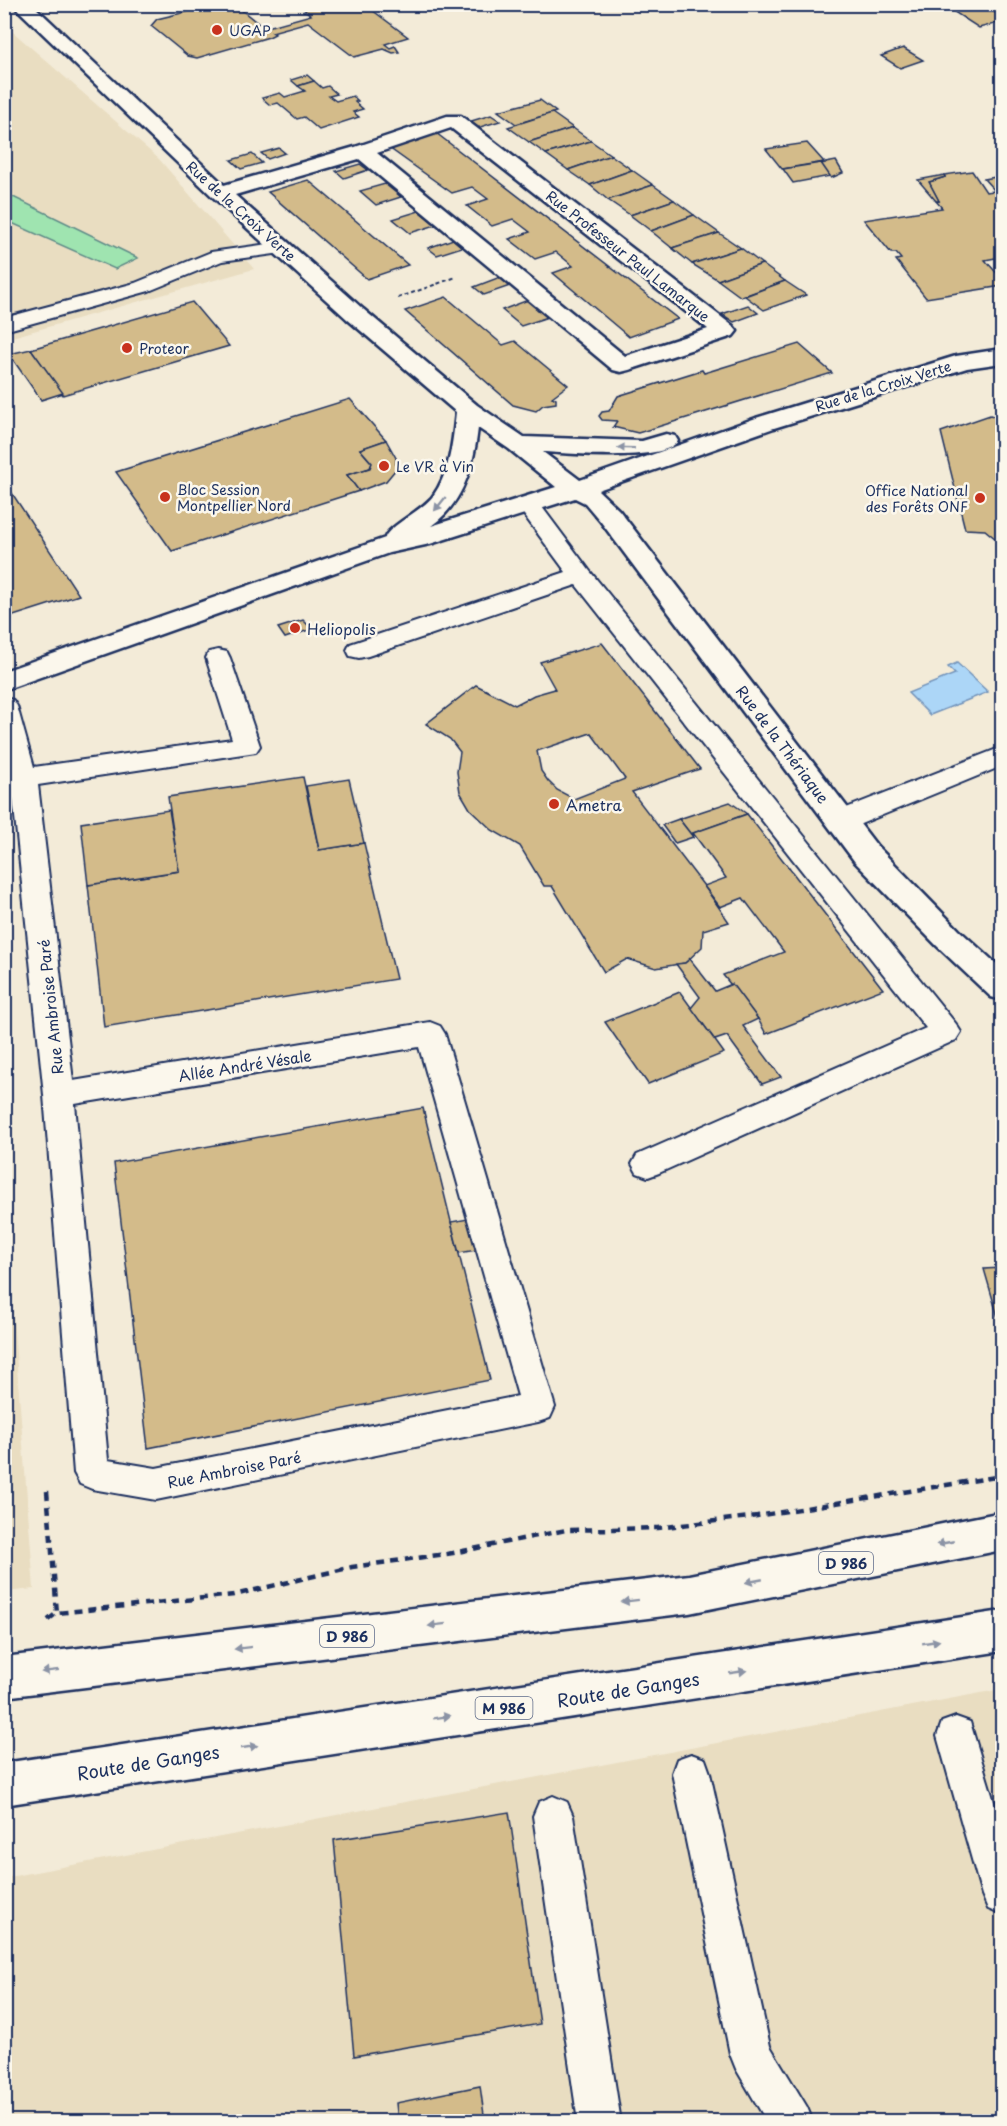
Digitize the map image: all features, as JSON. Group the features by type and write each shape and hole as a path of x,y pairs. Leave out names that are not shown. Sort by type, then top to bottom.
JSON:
{"street":[{"name":"Rue de la Croix Verte","path":"21,4 220,193 355,314 468,410 518,444 560,479 577,489"},
{"name":"Rue Professeur Paul Lamarque","path":"220,193 362,151 454,120 725,331 621,365 362,151"},
{"name":"Rue de la Croix Verte","path":"4,681 383,546 421,538 577,489 765,423 964,361 1002,356"},
{"name":"Rue de la Croix Verte","path":"383,546 432,514 451,490 461,464 468,410"},
{"name":"Rue de la Croix Verte","path":"518,444 644,448 694,432 765,423"},
{"name":"Rue de la Thériaque","path":"577,489 594,498 610,516 866,854 948,938 1002,988"},
{"name":"D 986","path":"4,1677 688,1594 1002,1531"},
{"name":"Route de Ganges","path":"4,1784 1002,1631"}],"lane":[{"path":"4,325 141,287 218,256 282,248"},
{"path":"4,303 25,319"},
{"path":"528,504 581,575 946,1032 648,1164"},
{"path":"359,650 581,575"},
{"path":"24,778 247,746 218,658"},
{"name":"Rue Ambroise Paré","path":"4,706 24,778 59,1095 92,1473 156,1484 538,1407 430,1034"},
{"path":"841,821 1002,756"},
{"name":"Allée André Vésale","path":"59,1095 430,1034"},
{"path":"956,1736 1002,1895"},
{"path":"691,1773 751,2054 792,2121"},
{"path":"553,1816 600,2121"}],"path":[{"path":"355,314 496,262"},
{"path":"39,1627 57,1613 234,1595 352,1567 453,1552 566,1530 658,1528 757,1516 1002,1476"}],"shaded area":[{"path":"5,25 159,159 254,269 5,339"},
{"path":"5,1211 34,1589 4,1592"},
{"path":"1002,1689 1002,2121 5,2121 4,1878"}],"green space":[{"path":"4,193 138,258 115,269 5,220"}],"water":[{"path":"957,663 988,692 930,715 908,693 955,674 948,667"}],"building":[{"name":"UGAP","path":"219,4 234,4 264,28 311,15 297,4 364,4 408,37 385,44 390,48 395,46 399,52 393,53 384,49 354,57 308,22 272,32 275,34 269,37 197,58 188,56 151,26 157,19"},
{"path":"982,4 1002,17 1002,22 979,28 945,6"},
{"path":"903,48 923,60 900,68 881,56"},
{"path":"307,75 314,81 298,86 291,80"},
{"path":"314,81 322,88 328,86 337,94 329,96 336,101 353,96 358,101 355,102 363,109 353,112 359,117 319,130 304,117 297,119 278,103 270,105 262,98 280,93 285,97 305,91 298,86"},
{"path":"540,100 556,112 516,124 498,111"},
{"path":"552,113 573,128 529,142 508,127"},
{"path":"491,115 500,121 477,128 468,122"},
{"path":"573,128 591,141 546,154 529,142"},
{"path":"436,133 678,319 629,337 553,273 573,266 556,252 535,259 509,239 530,232 513,219 492,226 467,206 488,199 472,187 452,193 389,148"},
{"path":"591,141 611,155 568,170 546,154"},
{"path":"807,143 824,162 782,169 766,149"},
{"path":"279,148 285,153 268,159 261,153"},
{"path":"252,154 262,163 241,169 231,160"},
{"path":"611,155 632,170 590,185 568,170"},
{"path":"836,161 843,173 831,178 820,164"},
{"path":"821,163 830,176 793,183 783,169"},
{"path":"360,164 368,170 344,178 336,171"},
{"path":"632,170 653,185 608,200 590,185"},
{"path":"972,171 986,192 995,191 984,179 1002,176 1002,262 995,258 985,260 1002,279 1002,286 926,298 896,260 901,259 896,253 891,253 864,220 942,208 936,201 939,201 929,182 945,177 944,175"},
{"path":"944,175 945,177 929,182 939,201 936,201 918,180"},
{"path":"308,180 408,265 367,279 268,192"},
{"path":"385,184 401,197 376,205 360,191"},
{"path":"653,185 674,200 630,215 608,200"},
{"path":"674,200 694,215 651,231 630,215"},
{"path":"419,211 436,225 410,233 393,219"},
{"path":"694,215 719,233 672,248 651,231"},
{"path":"719,233 741,248 692,264 672,248"},
{"path":"453,239 462,247 437,255 428,248"},
{"path":"741,248 762,264 718,280 692,264"},
{"path":"762,264 785,281 741,297 718,280"},
{"path":"500,277 510,286 484,295 474,287"},
{"path":"785,281 806,295 764,310 745,296"},
{"path":"446,297 503,345 515,341 568,385 552,397 556,399 556,403 543,405 536,411 513,405 405,311"},
{"path":"528,300 548,317 521,326 502,310"},
{"name":"Proteor","path":"192,302 229,346 63,395 31,349"},
{"path":"748,305 758,313 734,322 722,314"},
{"path":"799,344 832,373 638,433 613,427 617,421 602,420 599,416 602,412 609,411 618,396"},
{"path":"31,349 63,393 41,400 9,354"},
{"path":"350,399 386,440 360,449 372,463 370,468 347,475 359,491 172,551 116,472"},
{"name":"Office National des Forêts ONF","path":"990,415 1002,419 1002,544 985,530 965,529 941,432"},
{"name":"Le VR à Vin","path":"386,440 396,458 396,469 386,481 359,491 347,475 370,468 372,463 360,449"},
{"path":"4,481 79,595 4,619"},
{"name":"Heliopolis","path":"303,620 312,629 285,638 278,628"},
{"name":"Ametra","path":"602,643 700,769 632,792 729,922 703,930 702,947 685,963 656,968 627,959 604,972 552,886 544,886 520,846 492,830 470,809 460,792 457,772 460,752 450,739 426,724 476,685 515,705 534,695 555,689 540,662","holes":["591,733 625,779 574,799 557,790 548,781 541,771 537,751"]},
{"path":"303,777 319,850 364,843 396,979 104,1027 88,885 179,871 168,797"},
{"path":"349,779 364,843 319,850 306,786"},
{"path":"730,802 747,814 693,833 693,837 679,819"},
{"path":"169,810 179,871 88,885 81,823"},
{"path":"747,814 883,989 766,1034 758,1019 723,975 784,952 743,898 720,907 704,886 726,878 693,833"},
{"path":"679,819 693,837 675,843 662,825"},
{"path":"690,959 715,991 732,984 758,1019 743,1026 781,1077 762,1084 727,1036 715,1040 691,1008 700,997 676,964 685,963"},
{"path":"680,992 724,1053 648,1084 605,1022"},
{"path":"423,1108 490,1380 148,1448 114,1163"},
{"path":"468,1219 477,1250 459,1253 451,1222"},
{"path":"1002,1268 1002,1331 984,1269"},
{"path":"509,1812 540,2024 354,2056 334,1840"},
{"path":"480,2086 485,2122 398,2122 396,2103"}],"place":[{"name":"UGAP","path":"217,30"},
{"name":"Proteor","path":"127,348"},
{"name":"Le VR à Vin","path":"384,466"},
{"name":"Bloc Session Montpellier Nord","path":"165,497"},
{"name":"Office National des Forêts ONF","path":"980,498"},
{"name":"Heliopolis","path":"295,628"},
{"name":"Ametra","path":"554,804"}]}
